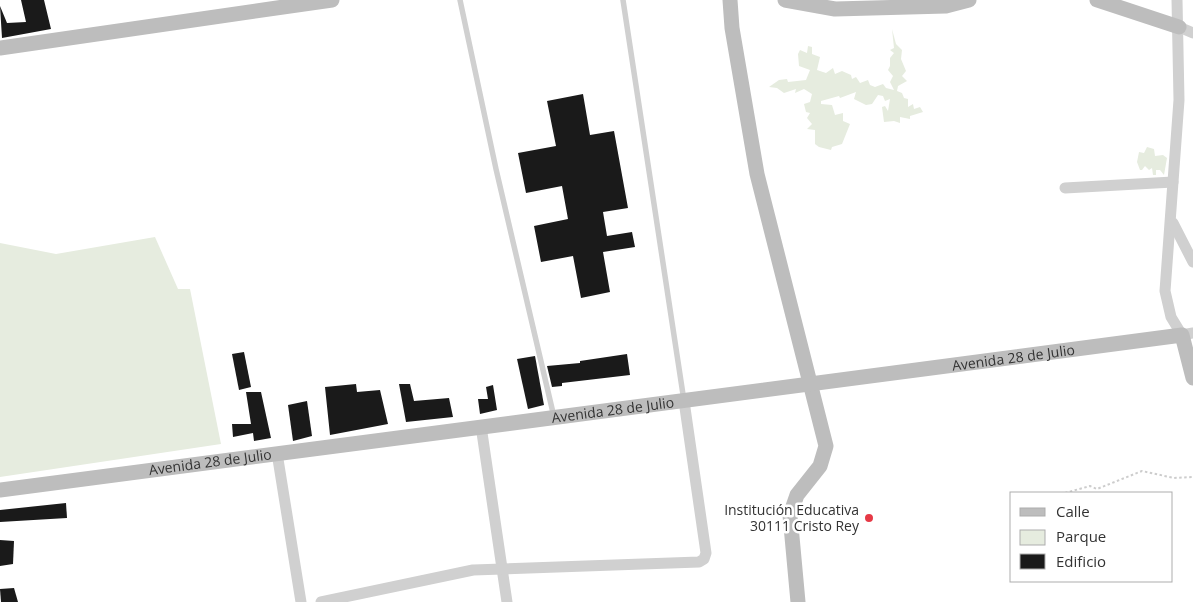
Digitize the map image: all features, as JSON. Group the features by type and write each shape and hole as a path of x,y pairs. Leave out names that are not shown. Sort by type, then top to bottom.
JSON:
{"street":[{"path":"0,48 332,0"},
{"path":"730,0 732,28 757,174 826,446 820,466 797,495 790,515 798,602"},
{"path":"785,0 835,9 946,6 969,0"},
{"path":"1097,0 1186,30"},
{"path":"1177,0 1186,30 1172,182 1172,222 1166,291 1171,317 1187,334 1193,378"},
{"path":"1065,188 1172,182"},
{"path":"1172,222 1193,262"},
{"name":"Avenida 28 de Julio","path":"0,490 481,426 810,386 1187,334"},
{"path":"321,602 473,570 699,562 704,559 706,553 684,401"},
{"path":"481,426 500,569 507,602"},
{"path":"277,453 301,602"}],"lane":[{"path":"460,0 496,168 554,417"},
{"path":"623,0 684,401"}],"path":[{"path":"1069,492 1090,486 1097,489 1142,471 1174,478 1193,477"}],"green space":[{"path":"892,29 896,44 902,50 901,59 906,71 902,76 907,81 898,86 897,91 902,93 904,98 908,99 908,107 913,104 914,109 920,107 923,112 910,116 910,119 900,117 900,123 894,121 884,122 882,107 885,106 888,111 890,99 885,101 883,96 878,95 872,104 866,105 854,99 856,92 840,98 839,96 821,101 821,104 832,105 835,115 843,113 843,121 850,124 842,144 832,147 831,150 819,147 815,144 815,130 807,129 812,124 807,118 810,113 806,112 804,104 810,102 812,94 804,89 795,93 796,89 784,93 777,88 769,87 779,80 787,79 788,82 806,80 810,70 799,66 798,54 800,50 807,53 808,46 812,47 812,54 820,57 817,70 826,73 833,68 835,74 842,71 851,75 852,79 856,77 860,83 868,80 870,85 875,87 883,84 886,88 894,90 890,82 893,76 888,70 890,58 894,53 890,50 894,48"},
{"path":"1147,147 1154,149 1155,156 1163,155 1167,158 1164,175 1160,170 1156,170 1156,175 1153,175 1152,168 1149,170 1145,166 1140,170 1137,162 1139,152 1144,153"},
{"path":"155,237 178,289 190,289 221,444 0,477 0,243 56,254"}],"building":[{"path":"21,0 44,0 51,29 2,38 0,6 7,23 26,22"},
{"path":"583,94 590,135 614,131 628,208 603,212 607,236 632,232 635,247 603,252 610,292 581,298 573,256 541,262 534,226 568,219 562,186 526,193 518,153 556,146 547,101"},
{"path":"244,352 251,387 239,390 232,354"},
{"path":"627,354 630,375 562,383 562,386 552,387 547,366 580,363 580,361"},
{"path":"535,356 544,405 528,409 517,359"},
{"path":"356,384 357,392 380,390 388,424 330,435 325,387"},
{"path":"399,384 410,384 414,401 449,398 453,417 406,422"},
{"path":"493,385 497,410 480,414 478,399 488,399 486,387"},
{"path":"246,392 261,392 271,438 254,441 253,433 233,437 232,424 251,424"},
{"path":"307,401 312,436 293,441 288,405"},
{"path":"66,503 67,518 0,522 0,510"},
{"path":"0,540 14,541 13,564 0,566"},
{"path":"14,588 18,602 1,602 0,589"}],"place":[{"name":"Institución Educativa 30111 Cristo Rey","path":"869,518"}]}
